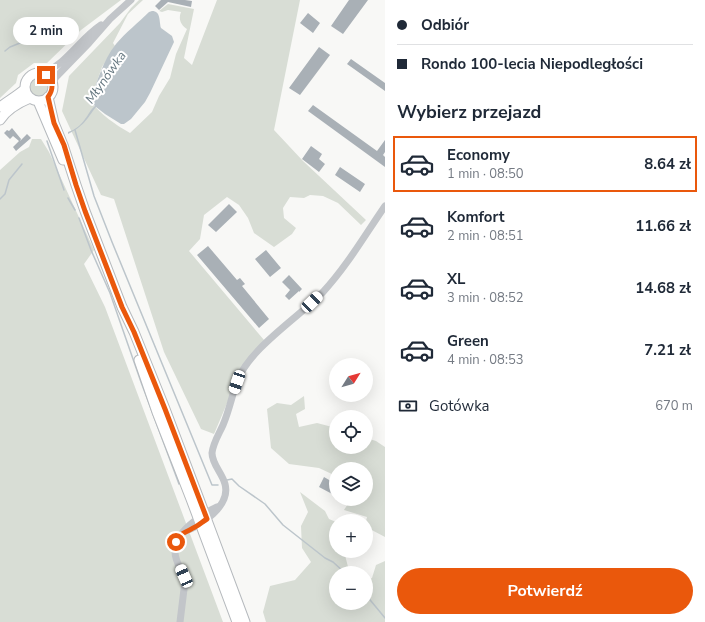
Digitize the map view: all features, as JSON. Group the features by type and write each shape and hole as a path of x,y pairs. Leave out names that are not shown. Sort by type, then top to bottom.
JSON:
{"main road":[{"path":"0,120 8,110 17,104 34,100 42,100 48,97 52,91 52,83 49,78 38,73 31,76 26,82 26,93 34,100 76,185"},
{"path":"0,107 25,89"},
{"path":"48,97 54,123 64,145 76,185 122,307 147,384 245,622"},
{"path":"203,519 237,622"}],"street":[{"path":"43,74 49,72 69,56 87,36 110,19 131,0"},
{"path":"52,83 110,19"},
{"path":"180,622 185,581 176,556 175,546 179,537 192,523 203,519 217,510 225,497 225,484 212,456 212,451 241,373 246,365 270,339 323,292 344,267 385,206"}],"shaded area":[{"path":"0,0 121,0 81,30 47,63 34,63 18,75 16,83 0,98"},
{"path":"139,0 143,0 128,14 113,43 115,46 102,67 90,101 108,119 130,133 152,112 159,96 170,78 176,54 187,29 181,22 181,12 168,10 162,12 159,11 168,4 194,9 184,58 192,65 217,0 300,0 274,130 303,161 366,220 361,225 338,203 323,196 310,195 304,198 290,197 283,208 284,218 296,228 292,234 274,247 254,233 248,218 239,205 227,197 204,215 200,239 189,251 264,340 238,372 214,434 201,429 164,352 114,199 101,195 62,111 69,76 120,23"},
{"path":"39,77 46,80 49,87 46,94 39,97 32,94 29,87 32,80"},
{"path":"32,139 41,139 49,152 94,250 84,264 105,307 223,622 0,622 0,170 20,152 29,147"},
{"path":"304,396 305,409 296,414 299,427 317,423 329,426 329,454 373,454 373,440 385,447 385,537 373,531 373,514 357,514 344,510 347,506 373,506 373,462 329,462 329,473 319,468 289,464 271,448 267,409 277,403 291,405"},
{"path":"300,492 325,511 329,519 329,558 346,558 348,566 329,566 329,610 373,610 373,575 376,565 385,561 385,622 266,622 263,612 270,586 295,580 311,562 302,548 301,526 308,512"}],"water":[{"path":"152,11 157,13 161,28 172,36 174,42 145,102 131,119 124,124 121,124 96,107 81,125 68,134 68,132 75,129 82,123 95,106 90,101 101,71 111,50 149,12"}],"building":[{"path":"161,0 192,1 191,7 168,2 159,10 155,6"},
{"path":"349,0 368,0 343,34 331,26"},
{"path":"308,13 320,23 313,33 300,23"},
{"path":"319,47 330,55 300,95 289,88"},
{"path":"351,59 385,83 385,91 347,64"},
{"path":"313,105 377,151 385,140 385,152 383,155 385,157 385,167 308,111"},
{"path":"12,128 21,139 20,141 27,134 31,138 16,151 13,147 19,141 13,136 10,139 4,133"},
{"path":"311,146 322,154 319,159 325,164 319,172 302,159"},
{"path":"340,167 365,184 360,192 335,175"},
{"path":"229,204 237,212 216,232 208,225"},
{"path":"208,246 237,280 240,278 245,284 242,286 269,319 259,328 197,255"},
{"path":"266,250 281,268 270,277 255,259"},
{"path":"289,275 302,289 289,300 285,296 290,290 282,282"},
{"path":"324,477 329,480 329,492 319,487"}],"waterway":[{"path":"5,51 10,47 30,39 53,21"},
{"path":"75,130 94,196 112,242 212,485 218,485"},
{"path":"47,141 64,190"},
{"name":"Młynówka","path":"0,199 5,194 9,180 22,164"},
{"path":"68,198 75,210"},
{"path":"79,218 110,293 179,484"},
{"path":"227,480 232,479 239,486 265,504 283,525 337,566"},
{"path":"373,603 385,618"}],"route":[{"path":"46,75 52,83 52,91 48,97 48,101 54,123 64,145 85,211 122,307 134,332 165,409 207,519 194,528 183,532 176,542"}]}
